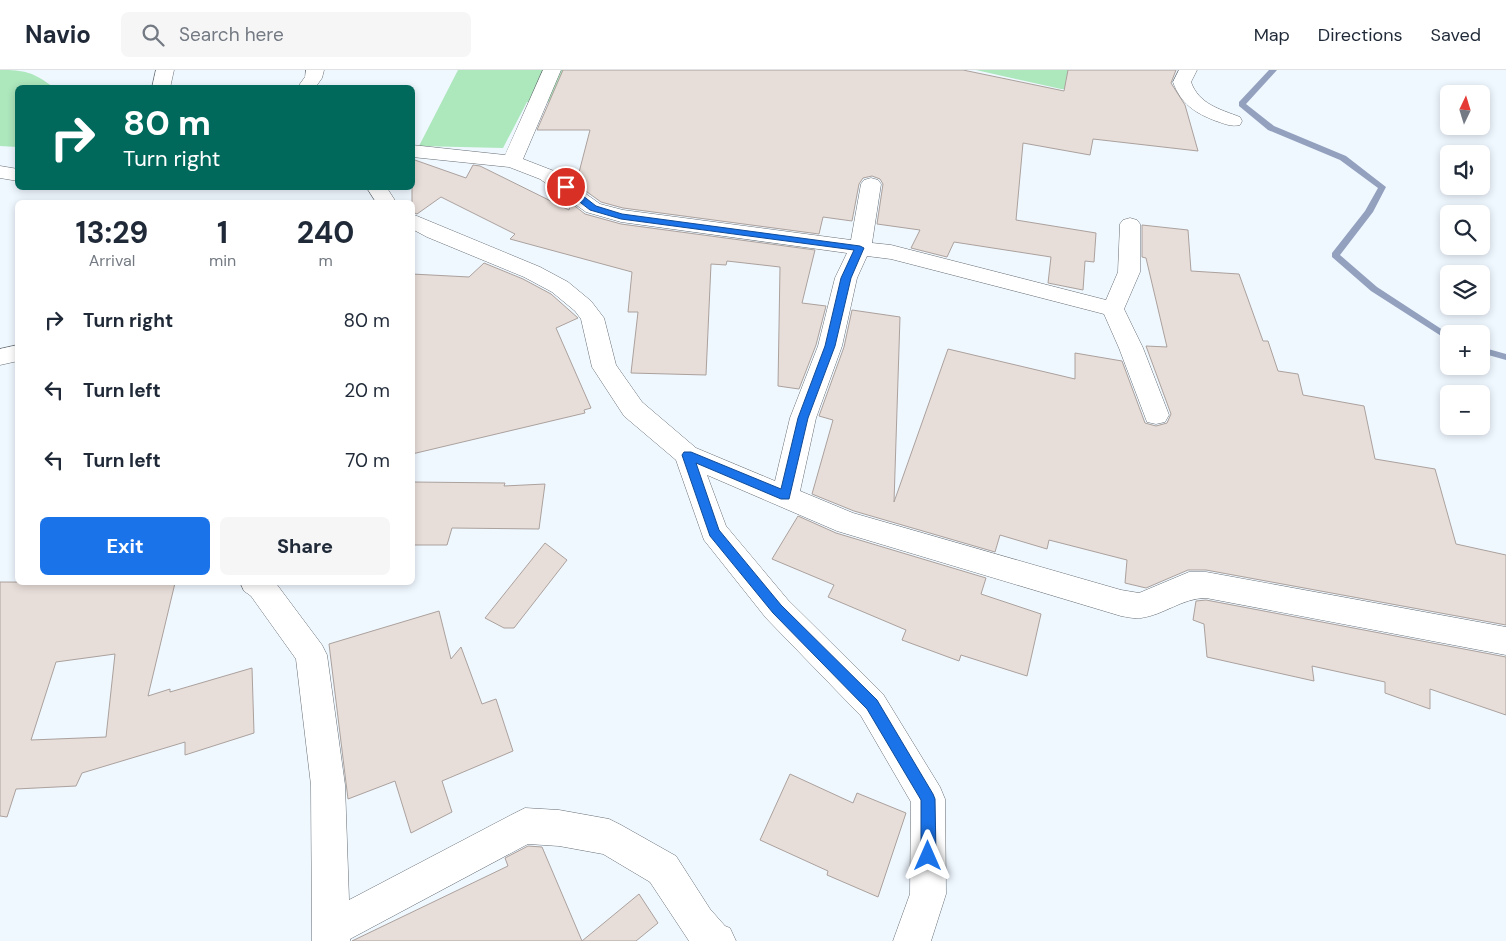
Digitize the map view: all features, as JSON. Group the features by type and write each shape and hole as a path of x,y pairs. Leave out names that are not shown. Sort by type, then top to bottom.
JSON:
{"street":[{"path":"162,85 165,70"},
{"path":"307,85 313,78 315,70"},
{"path":"512,162 552,70"},
{"path":"1188,70 1182,82 1189,99 1195,105 1233,121"},
{"path":"415,151 512,162 547,175 593,208 614,215 660,223 891,252 1112,309"},
{"path":"0,172 15,174"},
{"path":"785,496 803,418 830,346 846,278 860,248 871,184"},
{"path":"415,222 434,232 532,272 560,287 583,306 592,318 604,367 634,409 687,455 847,523 1121,603 1139,606 1154,602 1189,585 1206,584 1506,641"},
{"path":"1130,224 1128,272 1112,309 1131,348 1156,415"},
{"path":"0,357 15,354"},
{"path":"687,455 714,532 777,609 872,705 928,799 928,894 912,941"},
{"path":"258,585 311,655 328,785 331,935 525,826 559,828 609,837 663,869 697,922 717,941"}],"green space":[{"path":"0,70 28,73 50,85 15,85 15,147 0,146"},
{"path":"458,70 789,70 644,102 527,102 503,148 419,146"},
{"path":"976,70 1131,70 1093,90 1061,89"}],"building":[{"path":"563,70 963,70 1064,91 1068,70 1176,70 1171,83 1185,105 1198,151 1093,139 1090,155 1023,143 1016,220 1096,233 1094,262 1085,261 1083,290 1048,283 1051,257 954,242 947,257 911,248 920,230 877,224 883,184 880,179 872,176 863,178 859,184 852,221 823,217 819,234 623,208 601,202 576,184 590,130 537,130"},
{"path":"415,160 466,178 473,165 480,166 569,210 571,203 585,214 621,224 815,250 802,303 826,306 816,345 799,389 778,386 780,267 727,261 726,265 711,264 706,375 631,373 638,312 628,312 632,272 510,239 515,234 441,197 417,214 415,213 415,200 412,200 412,190 415,190"},
{"path":"1142,225 1188,230 1191,271 1239,274 1263,341 1268,341 1278,371 1298,374 1303,395 1364,406 1375,459 1435,469 1456,544 1506,555 1506,625 1206,570 1188,570 1146,588 1125,583 1127,560 1049,540 1047,549 1000,535 995,552 854,511 812,494 833,420 819,416 844,347 852,310 900,317 894,502 948,349 1075,379 1075,353 1122,361 1145,423 1156,426 1167,423 1171,414 1146,346 1167,347 1146,258 1142,257"},
{"path":"484,263 523,279 551,294 578,318 556,328 591,408 584,410 585,413 415,453 415,274 469,277"},
{"path":"415,482 505,483 504,486 545,484 539,529 452,528 447,545 415,545"},
{"path":"798,516 836,533 986,578 981,594 1041,614 1027,676 961,655 959,661 902,640 906,630 828,597 834,585 772,559"},
{"path":"545,543 567,560 514,628 504,628 485,618"},
{"path":"0,582 15,582 15,585 175,585 148,696 170,689 170,692 252,668 254,733 185,755 185,742 82,773 76,786 16,789 7,817 0,816","holes":["115,654 106,737 31,740 56,662"]},
{"path":"1206,600 1506,657 1506,715 1430,689 1430,709 1385,693 1385,682 1312,666 1314,681 1207,657 1204,624 1193,620 1196,601"},
{"path":"439,611 451,659 461,647 482,704 496,699 513,751 442,781 452,812 411,833 395,781 348,799 329,644"},
{"path":"790,774 853,803 857,793 906,813 878,897 827,875 828,871 760,840"},
{"path":"528,846 542,847 582,941 352,941 508,866 505,858"},
{"path":"639,894 658,923 636,941 582,941"}],"waterway":[{"path":"1273,70 1242,104 1271,128 1343,158 1382,187 1369,212 1335,255 1374,289 1440,332"},
{"path":"1490,353 1506,357"}],"route":[{"path":"566,187 593,208 621,216 660,223 860,248 846,278 830,346 803,418 785,496 687,455 714,532 777,609 872,705 928,799 928,856"}]}
